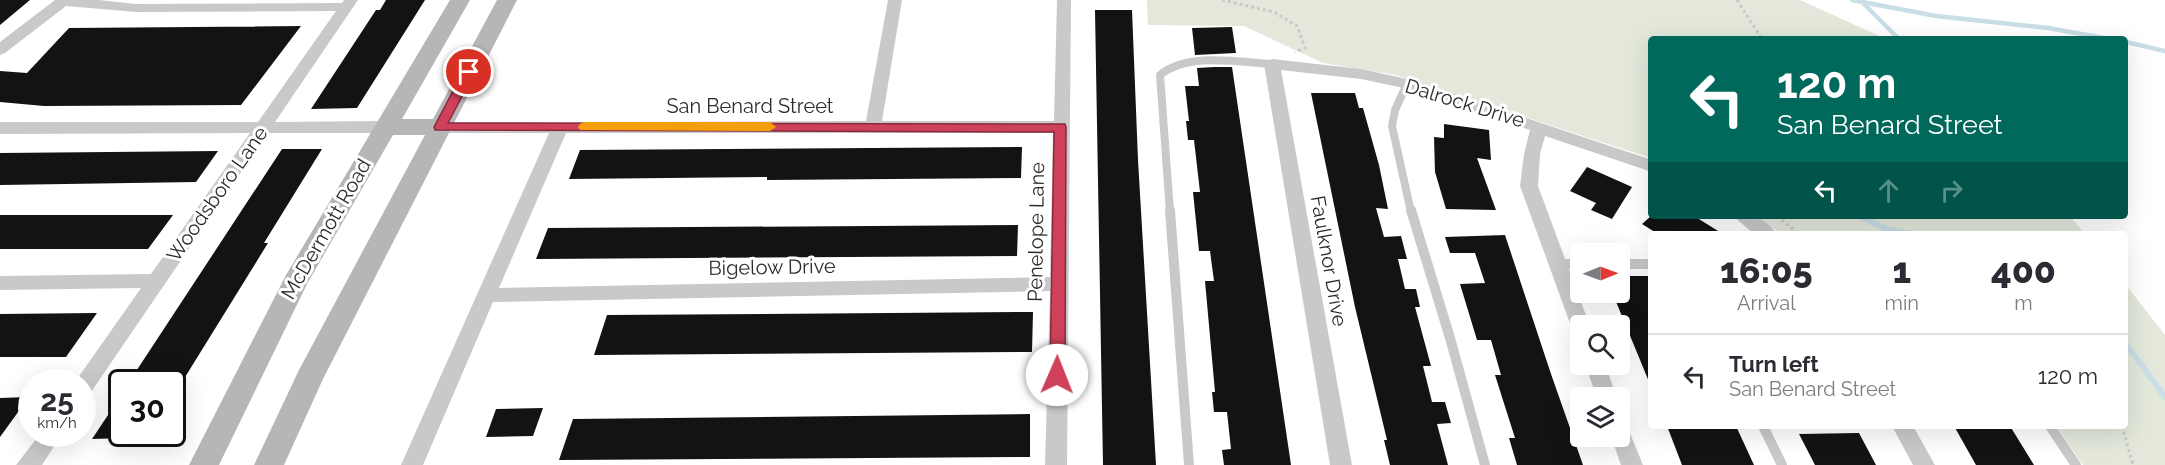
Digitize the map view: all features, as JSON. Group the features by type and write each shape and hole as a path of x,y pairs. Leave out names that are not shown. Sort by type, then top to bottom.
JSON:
{"main road":[{"name":"McDermott Road","path":"204,465 295,282 460,0"},
{"path":"269,465 309,378 507,0"},
{"path":"385,127 440,127"}],"street":[{"path":"0,50 63,0 136,8 349,4"},
{"path":"873,127 895,0"},
{"name":"Penelope Lane","path":"1056,465 1060,127 1064,0"},
{"name":"Woodsboro Lane","path":"96,369 349,4"},
{"name":"Dalrock Drive","path":"1272,64 1361,74 1407,84 1539,126 1648,165"},
{"name":"Faulknor Drive","path":"1272,64 1341,465"},
{"path":"1539,126 1532,154 1529,186 1577,315"},
{"path":"0,128 385,127"},
{"name":"San Benard Street","path":"440,127 1060,127"},
{"path":"412,465 560,127"},
{"path":"1746,219 1763,231"},
{"path":"0,283 156,281"},
{"name":"Bigelow Drive","path":"487,295 1058,284"},
{"path":"1904,429 1924,465"},
{"path":"27,465 43,447"},
{"path":"1625,447 1632,465"}],"lane":[{"path":"1189,465 1160,75 1168,66 1187,63 1272,64"},
{"path":"1407,84 1395,110 1392,126 1398,161 1419,242 1450,338 1485,465"},
{"path":"1558,264 1570,264"},
{"path":"1630,264 1648,264"},
{"path":"1764,429 1782,465"},
{"path":"2052,429 2076,465"}],"path":[{"path":"1222,0 1274,12 1297,26 1305,48"},
{"path":"1737,0 1760,36"},
{"path":"1782,219 1796,231"},
{"path":"2123,429 2133,465"}],"shaded area":[{"path":"1147,0 1800,0 1879,36 1648,36 1648,157 1396,75 1323,63 1244,26 1148,25"},
{"path":"1759,219 2072,219 2082,231 1777,231"},
{"path":"2128,288 2165,335 2165,465 2083,465 2059,429 2128,429"}],"building":[{"path":"0,0 30,0 0,25"},
{"path":"386,0 425,0 357,108 311,109 376,10 380,10"},
{"path":"1095,10 1132,10 1138,160 1156,465 1103,465"},
{"path":"301,26 241,105 44,106 0,102 0,71 27,73 69,28"},
{"path":"1232,27 1236,53 1195,55 1192,28"},
{"path":"1232,67 1291,465 1224,465 1222,450 1231,449 1227,412 1214,412 1212,392 1215,392 1205,281 1214,281 1210,251 1199,251 1193,192 1200,192 1194,140 1188,140 1186,121 1189,121 1185,86 1199,86 1197,68"},
{"path":"1311,93 1355,93 1359,108 1363,108 1379,165 1388,209 1376,208 1384,237 1401,236 1407,259 1398,259 1405,289 1416,289 1420,307 1415,307 1431,366 1423,366 1432,402 1445,402 1451,423 1437,424 1448,465 1390,465 1384,440 1387,440 1355,307"},
{"path":"1444,124 1489,130 1491,160 1477,158 1496,210 1446,209 1435,172 1434,137 1444,138"},
{"path":"1022,147 1021,178 569,179 580,150"},
{"path":"282,149 322,149 264,243 268,243 186,376 186,369 138,369"},
{"path":"218,151 196,182 0,185 0,153"},
{"path":"1587,167 1632,187 1612,219 1591,210 1596,203 1570,191"},
{"path":"0,215 173,215 148,249 0,249"},
{"path":"1648,219 1699,219 1718,231 1653,231 1642,224"},
{"path":"1018,225 1017,256 536,259 548,228"},
{"path":"1505,235 1570,428 1570,447 1577,447 1583,465 1517,465 1509,438 1515,438 1495,375 1501,375 1491,340 1477,340 1460,284 1485,283 1475,253 1450,253 1445,237"},
{"path":"1630,276 1648,276 1648,379 1630,336 1630,315 1621,315 1617,303 1630,303"},
{"path":"1033,312 1032,352 594,355 607,315"},
{"path":"97,313 66,357 0,357 0,314"},
{"path":"18,397 18,412 0,437 0,398"},
{"path":"543,408 533,436 486,437 496,409"},
{"path":"1030,414 1030,457 559,460 573,419"},
{"path":"108,415 108,438 96,439 96,433"},
{"path":"1668,429 1737,429 1754,465 1682,465"},
{"path":"1956,429 2012,429 2034,465 1976,465"},
{"path":"1859,433 1876,465 1815,465 1799,434"}],"waterway":[{"path":"1852,0 1936,16 2048,28 2092,36"},
{"path":"1864,4 1896,36"},
{"path":"2128,42 2165,51"},
{"path":"1866,219 1886,229 1896,231"},
{"path":"2128,347 2165,397"}],"slow traffic":[{"path":"584,127 770,127"}],"route":[{"path":"469,72 440,127 1060,127 1057,375"}]}
